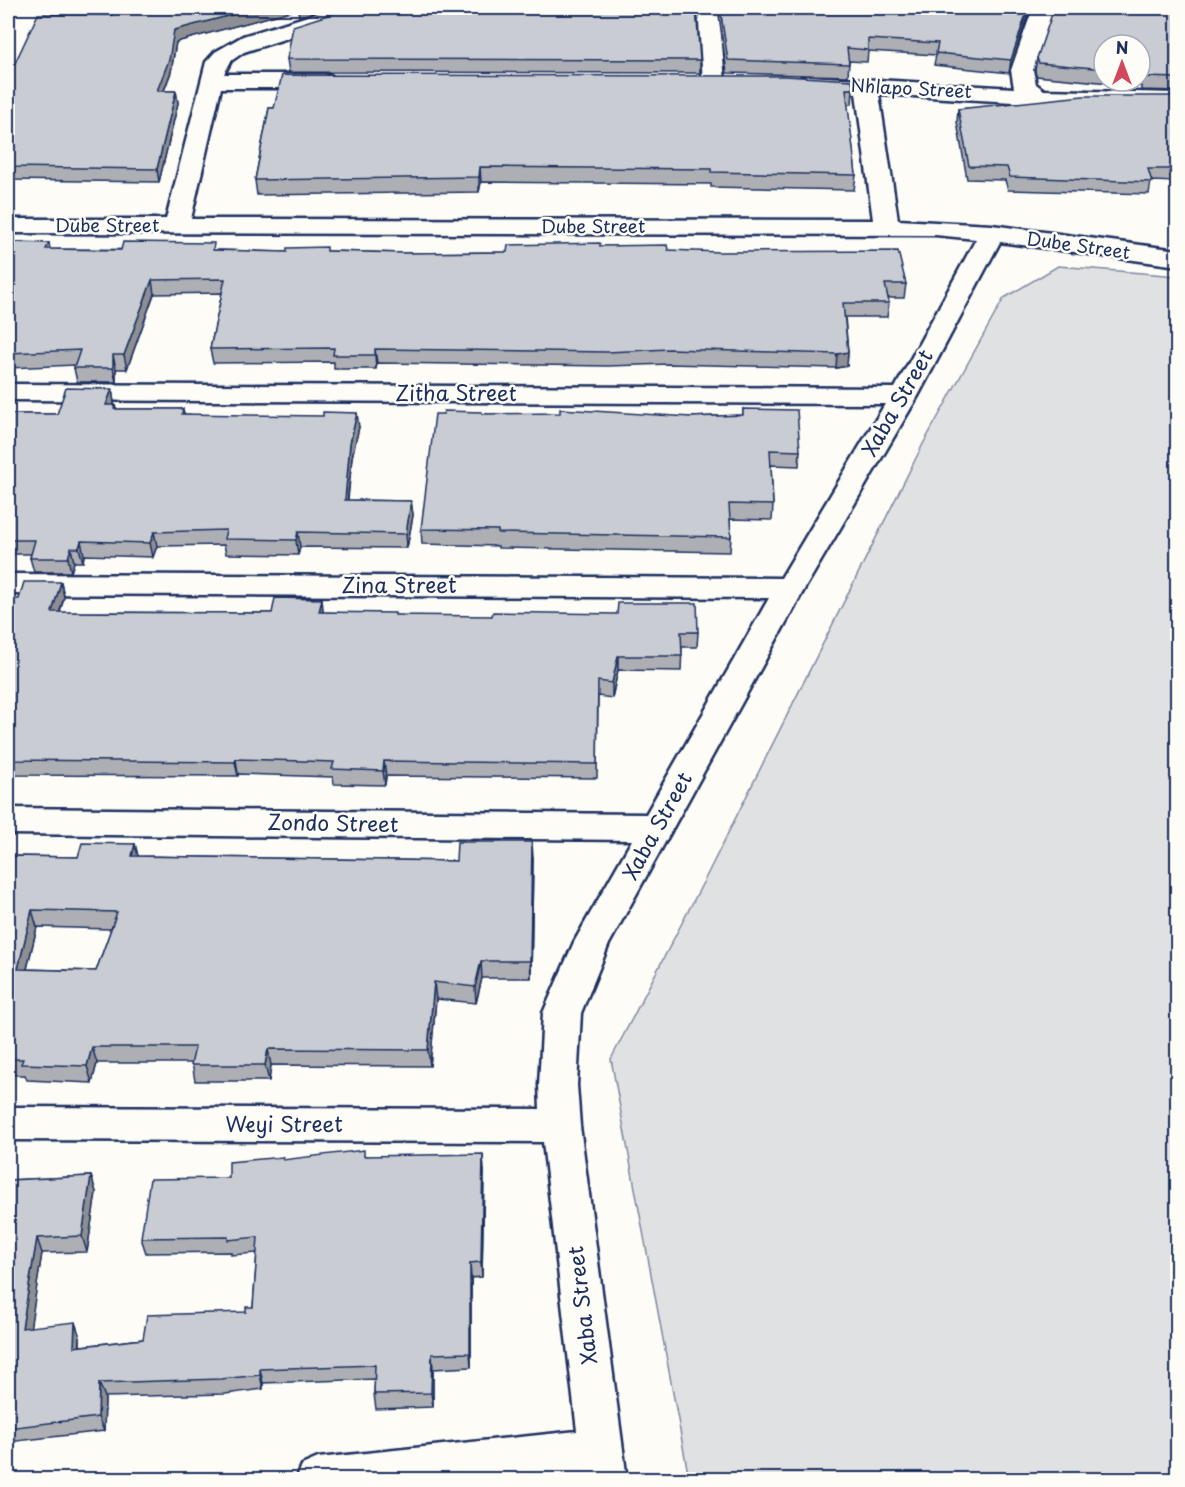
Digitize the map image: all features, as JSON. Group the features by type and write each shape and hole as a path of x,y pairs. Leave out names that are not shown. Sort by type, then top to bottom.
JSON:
{"street":[{"path":"177,226 214,67 226,53 245,44 329,17 332,13 331,8"},
{"path":"708,8 714,82"},
{"path":"1036,95 1025,87 1022,70 1043,8"},
{"path":"212,81 344,81"},
{"path":"690,82 737,82"},
{"name":"Nhlapo Street","path":"784,82 867,89 1036,95 1081,99 1178,100"},
{"path":"867,89 886,227"},
{"name":"Dube Street","path":"8,226 886,227 992,233 1178,258"},
{"name":"Xaba Street","path":"602,1465 561,1126 558,1084 562,1012 592,942 789,588 904,396 992,233"},
{"name":"Zitha Street","path":"8,392 904,396"},
{"name":"Zina Street","path":"8,584 789,588"},
{"name":"Zondo Street","path":"8,821 658,827"},
{"name":"Weyi Street","path":"8,1123 561,1126"},
{"path":"318,1479 602,1465"}],"shaded area":[{"path":"1058,266 1177,276 1177,1479 689,1479 611,1059 708,873 923,444 1004,298"}],"building":[{"path":"105,8 258,8 174,30 169,60 157,91 176,91 157,169 8,167 8,78 38,14 112,15"},
{"path":"340,8 696,8 700,60 287,59 293,26 337,12"},
{"path":"720,8 1028,8 1011,60 936,53 938,43 868,39 868,50 847,48 849,64 728,60"},
{"path":"1054,8 1178,8 1178,78 1152,77 1152,33 1092,33 1092,68 1039,63 1037,58"},
{"path":"282,75 785,76 852,80 853,89 846,89 856,175 711,172 711,169 480,167 479,177 255,180 269,108 274,108"},
{"path":"1083,96 1178,96 1178,169 1148,169 1152,182 1010,177 1007,167 969,166 958,109"},
{"path":"8,242 49,243 46,249 121,250 123,242 214,243 213,250 287,252 287,248 327,247 327,251 507,252 508,245 600,243 600,246 667,245 668,250 720,252 898,251 906,284 885,284 889,303 843,303 848,352 837,354 669,349 608,352 375,349 375,355 333,355 334,348 210,349 225,279 152,280 124,355 113,355 113,368 74,368 80,350 8,353"},
{"path":"66,388 112,389 106,405 115,405 114,409 183,409 182,414 323,416 323,412 357,413 350,443 345,500 411,501 406,534 298,532 296,540 224,539 226,530 154,532 150,543 81,541 79,548 71,548 68,558 30,558 35,540 8,540 8,414 57,414"},
{"path":"560,409 691,417 743,415 743,409 797,410 800,451 770,450 773,505 729,504 731,537 498,533 498,530 421,529 435,414 443,414 444,411 482,412 482,414 560,413"},
{"path":"24,582 61,582 52,612 272,613 275,598 322,599 319,612 395,613 395,615 492,616 493,612 617,614 618,603 697,603 698,632 681,632 682,656 618,656 612,683 598,681 597,764 384,761 383,771 332,769 334,762 236,759 235,762 8,760 8,608 10,599 19,599"},
{"path":"457,842 532,842 530,961 481,961 475,987 434,982 428,1050 268,1049 265,1065 191,1065 195,1047 92,1047 87,1066 21,1064 23,1059 8,1059 8,856 78,857 82,843 135,844 132,856 456,861","holes":["32,910 117,912 96,971 18,969"]},
{"path":"364,1150 364,1156 483,1154 481,1262 470,1263 470,1353 432,1354 431,1393 374,1394 375,1365 260,1369 260,1375 221,1379 99,1383 98,1417 8,1428 8,1180 91,1176 82,1236 37,1238 22,1328 75,1322 74,1347 143,1339 147,1315 246,1312 246,1307 253,1307 258,1237 228,1240 228,1237 141,1238 150,1179 229,1178 229,1162 283,1157 283,1160"}]}
